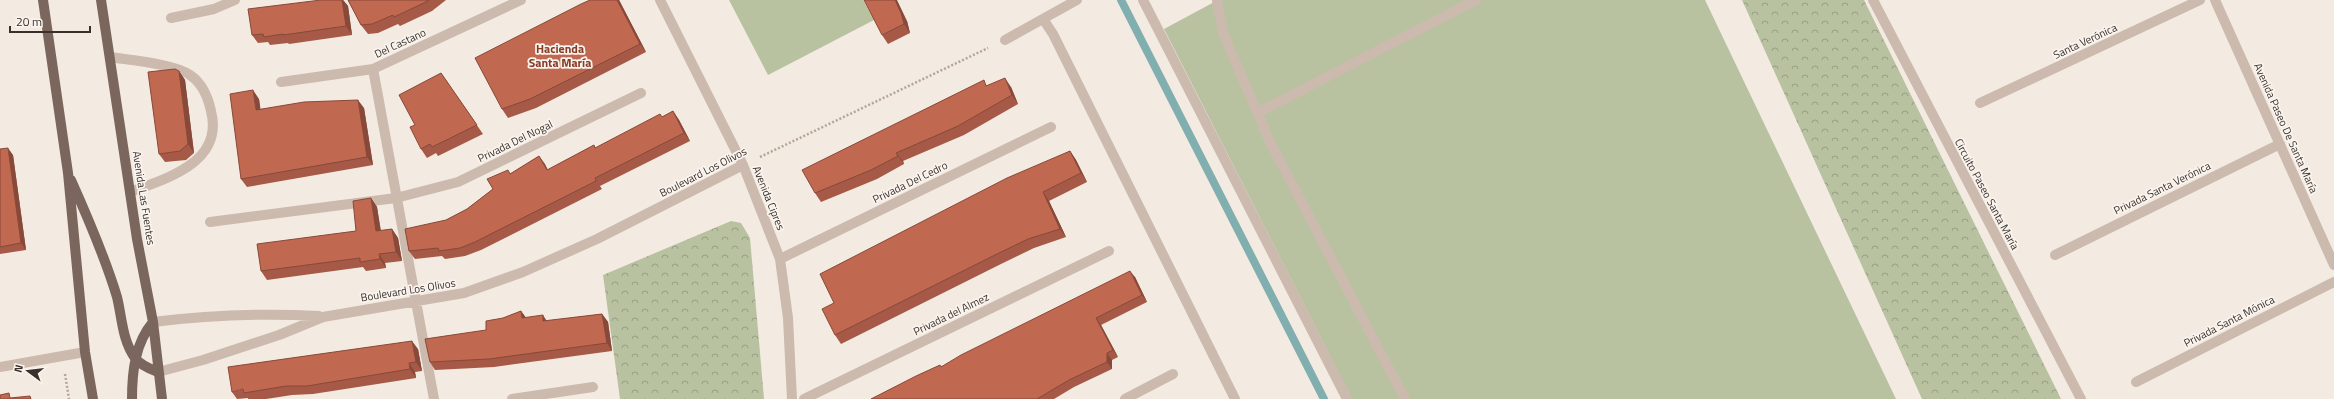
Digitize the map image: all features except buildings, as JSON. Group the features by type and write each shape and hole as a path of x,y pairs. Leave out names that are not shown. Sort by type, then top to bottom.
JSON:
{"main road":[{"path":"43,0 68,172 86,352 93,399"},
{"name":"Avenida Las Fuentes","path":"101,0 130,192 153,322 162,399"},
{"path":"68,172 90,222 117,297 126,343 135,359 150,369 158,372"},
{"path":"132,399 135,359 144,335 153,322"}],"street":[{"path":"171,18 214,8 235,0"},
{"name":"Del Castano","path":"281,82 373,69 521,0"},
{"name":"Avenida Cipres","path":"660,0 743,165 780,259 788,318 792,399"},
{"path":"1005,40 1077,0"},
{"path":"1143,0 1347,399"},
{"path":"1217,0 1223,33 1257,113 1405,399"},
{"path":"1257,113 1476,0"},
{"name":"Circuito Paseo Santa María","path":"1873,0 2081,399"},
{"name":"Santa Verónica","path":"1980,103 2200,0"},
{"name":"Avenida Paseo De Santa María","path":"2216,0 2334,265"},
{"path":"1043,19 1053,34 1235,399"},
{"path":"110,57 144,62 190,74 207,95 213,118 209,146 192,165 169,178 130,192"},
{"path":"373,69 434,399"},
{"name":"Privada Del Nogal","path":"210,222 396,198 458,182 641,93"},
{"name":"Privada Del Cedro","path":"780,259 1050,127"},
{"name":"Privada Santa Verónica","path":"2055,255 2280,144"},
{"name":"Boulevard Los Olivos","path":"158,372 204,360 323,317 464,293 523,272 597,239 743,165"},
{"name":"Privada del Almez","path":"804,399 1109,251"},
{"name":"Privada Santa Mónica","path":"2136,382 2334,282"},
{"name":"Boulevard Los Olivos","path":"153,322 200,316 270,313 323,317"},
{"path":"0,367 86,352"},
{"path":"1125,399 1173,374"},
{"path":"512,399 593,387"}],"path":[{"name":"Boulevard Los Olivos","path":"743,165 1005,40"},
{"path":"62,357 69,399"}],"green space":[{"path":"729,0 863,0 874,20 768,75"},
{"path":"1218,0 1705,0 1896,399 1352,399 1164,29"},
{"path":"1742,0 1864,0 2061,399 1922,399"},
{"path":"731,221 741,223 750,238 764,399 620,399 603,275"}],"waterway":[{"path":"1121,0 1324,399"}],"district":[{"name":"Hacienda Santa María","path":"560,56"}]}
